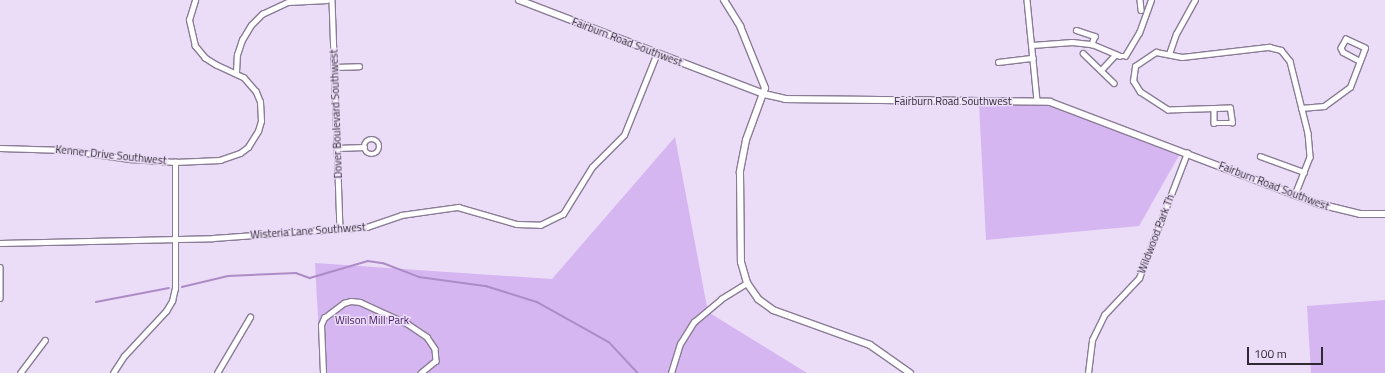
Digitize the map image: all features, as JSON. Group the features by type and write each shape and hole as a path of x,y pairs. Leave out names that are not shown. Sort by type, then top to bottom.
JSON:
{"street":[{"name":"Kenner Drive Southwest","path":"0,148 65,150 131,160 175,162 226,159 240,153 253,140 261,121 260,102 251,84 236,72 216,65 205,58 195,46 189,20 195,0"},
{"path":"236,72 237,55 242,40 251,25 262,14 288,2 327,0"},
{"name":"Dover Boulevard Southwest","path":"332,0 340,229"},
{"name":"Fairburn Road Southwest","path":"519,0 764,94 785,99 811,101 1037,101 1068,107 1337,210 1385,214"},
{"path":"724,0 740,26 764,82 764,94 746,140 740,172 741,262 747,284 758,299 773,310 870,345 910,373"},
{"path":"1027,0 1037,101"},
{"path":"1140,0 1141,10"},
{"path":"1032,45 1072,42 1092,44 1115,55 1125,56 1129,54 1150,10 1151,0"},
{"path":"1169,54 1176,34 1195,0"},
{"path":"1076,30 1095,36 1092,44"},
{"path":"1301,108 1324,106 1350,87 1360,61 1365,48 1346,39 1341,48 1343,52 1360,61"},
{"path":"1214,109 1214,122 1232,122 1230,108 1168,110 1140,92 1133,81 1138,63 1156,52 1182,58 1276,48 1290,61 1308,132 1310,157 1295,195"},
{"name":"Wisteria Lane Southwest","path":"0,244 174,239 367,227 400,216 458,207 524,225 540,225 554,220 570,205 592,167 624,135 657,53"},
{"path":"1083,53 1114,83"},
{"path":"1101,70 1115,55"},
{"path":"998,62 1033,58"},
{"path":"335,67 359,66"},
{"path":"337,148 364,147"},
{"name":"Wildwood Park Th","path":"1088,373 1092,340 1104,316 1140,278 1187,153"},
{"path":"1260,156 1304,172"},
{"path":"113,373 124,356 166,311 172,301 175,288 175,162"},
{"path":"0,267 0,298"},
{"path":"671,373 680,344 694,322 722,299 747,284"},
{"path":"323,373 321,325 324,318 344,303 351,301 360,302 408,324 426,337 435,349 436,361 421,373"},
{"path":"217,373 250,318"},
{"path":"20,373 46,340"}],"green space":[{"path":"1055,102 1119,124 1181,152 1139,226 986,240 979,104"},
{"name":"Wilson Mill Park","path":"675,137 708,312 807,373 321,373 315,263 552,279"},
{"path":"1385,300 1385,373 1311,373 1307,306"}],"waterway":[{"path":"182,287 228,276 296,273 310,278 368,261 383,263 419,277 486,286 537,302 609,342 638,373"},
{"path":"96,302 169,288"}]}
